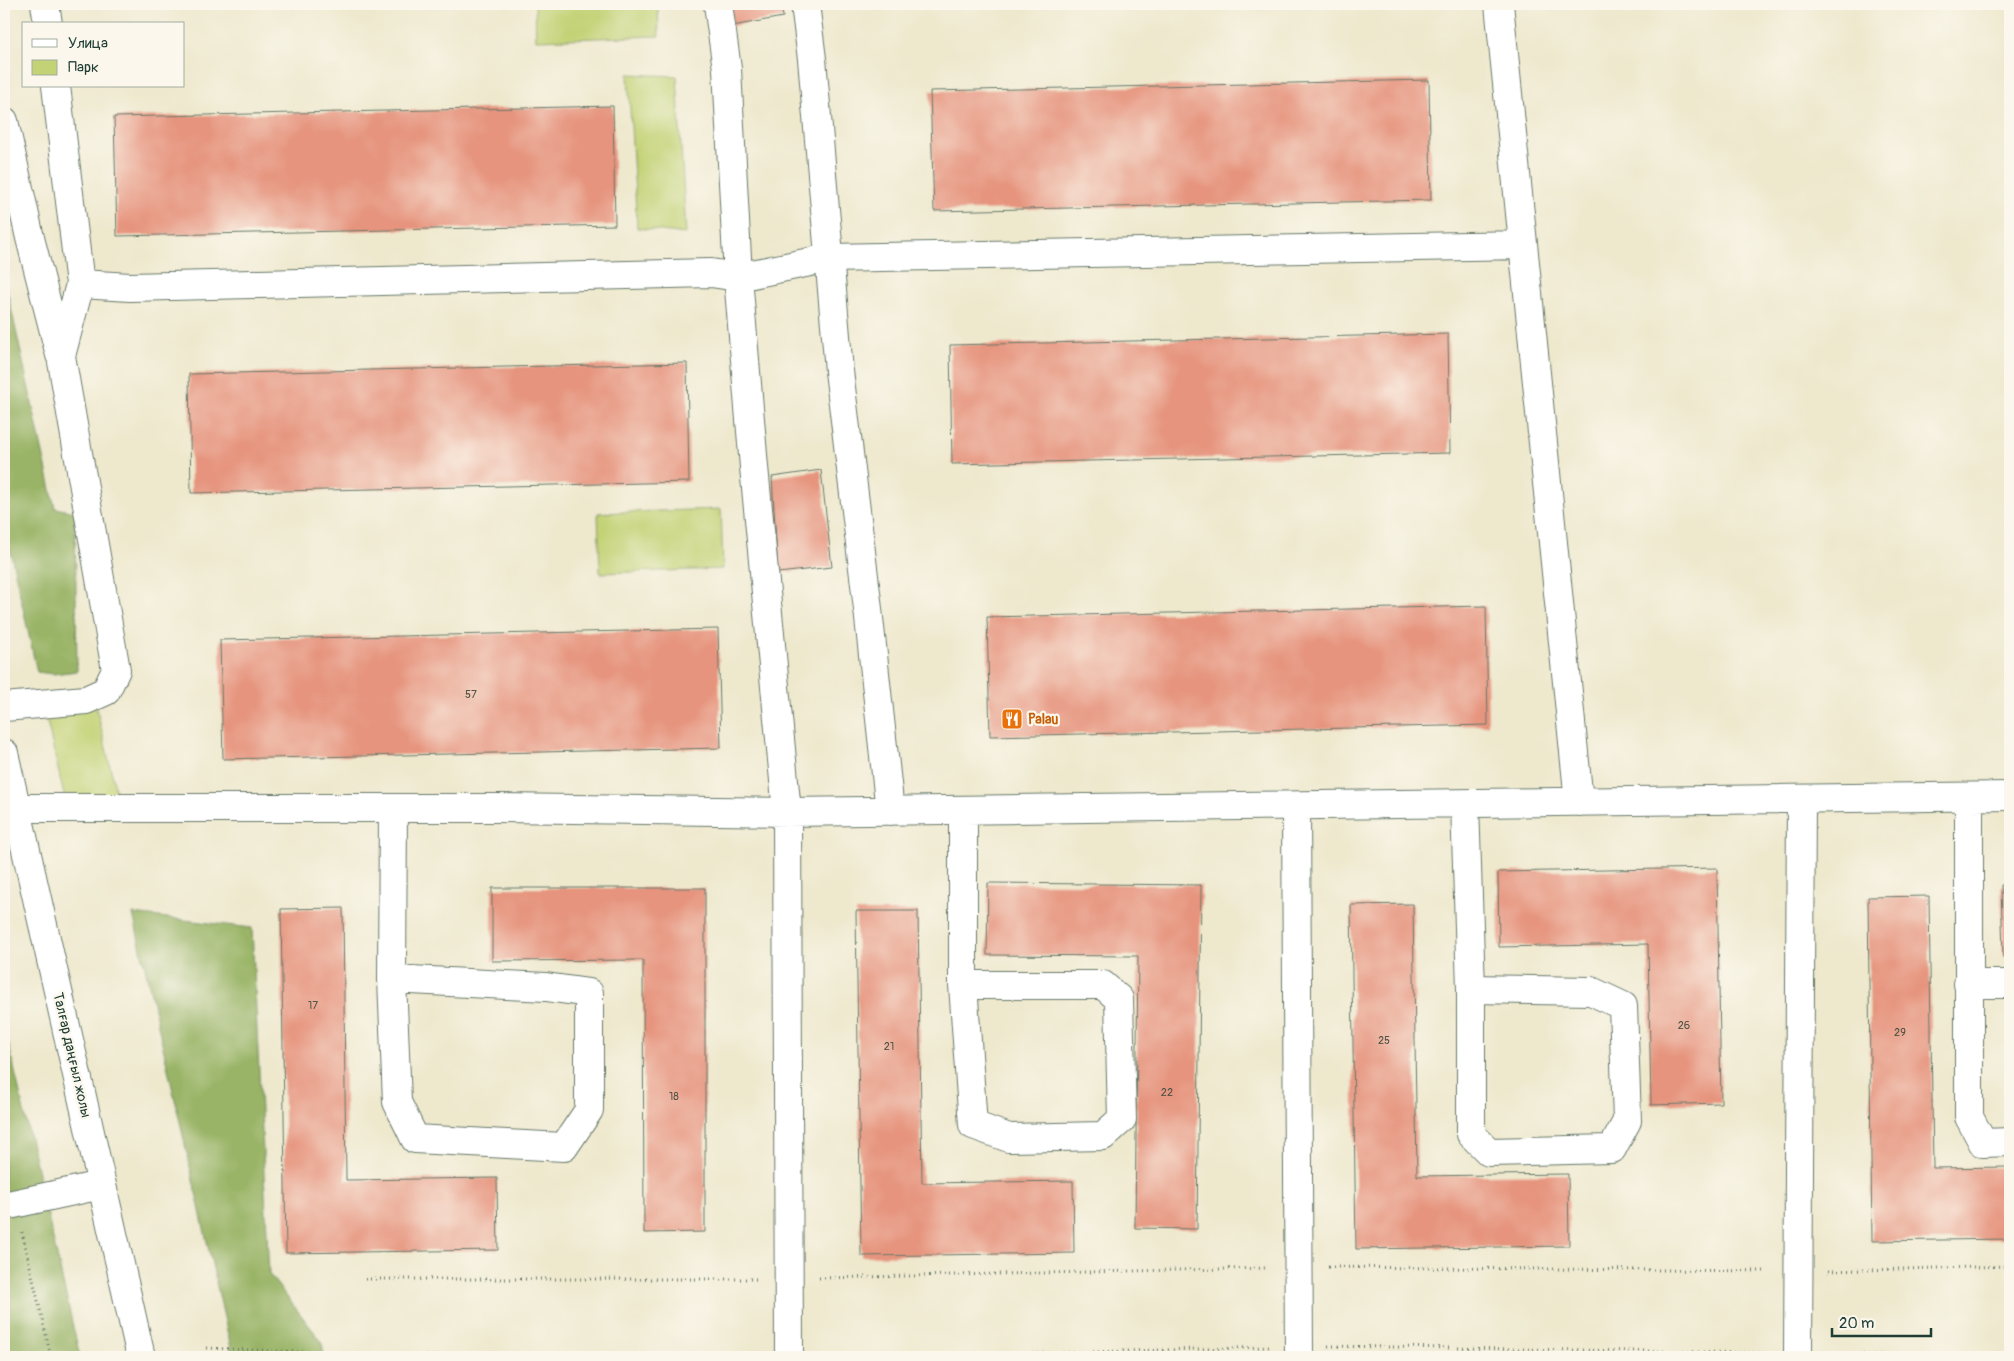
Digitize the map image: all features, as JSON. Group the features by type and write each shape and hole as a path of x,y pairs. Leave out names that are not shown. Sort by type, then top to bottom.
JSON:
{"street":[{"path":"45,4 48,22"},
{"path":"718,4 727,69 738,277 754,467 787,812 789,1357"},
{"path":"805,4 812,59 839,371 890,811"},
{"path":"1499,4 1579,802"},
{"path":"56,88 80,284 60,356"},
{"path":"4,121 30,238 60,356 116,670 106,691 86,700 4,707"},
{"path":"80,284 130,287 711,273 738,277 829,258 1523,245"},
{"name":"Талғар даңғыл жолы","path":"4,753 141,1357"},
{"path":"16,808 787,812 2010,796"},
{"path":"1969,797 1969,1117 1983,1143 2010,1142"},
{"path":"1798,1356 1801,799"},
{"path":"1465,804 1471,989 1472,1134 1489,1152 1612,1149 1627,1121 1623,1006 1591,992 1471,989"},
{"path":"1296,806 1299,1352"},
{"path":"392,979 546,987 589,993 589,1110 564,1147 415,1139 396,1102 392,979 393,809"},
{"path":"963,810 963,985 973,1125 1009,1138 1103,1136 1122,1119 1119,999 1103,985 963,985"},
{"path":"1968,984 2010,984"},
{"path":"10,1205 101,1185"}],"path":[{"path":"4,1154 10,1205 51,1357"},
{"path":"365,1279 789,1279 1299,1267 1798,1272 2010,1266"},
{"path":"207,1348 376,1355 539,1357"},
{"path":"908,1357 1299,1352 2010,1357"}],"green space":[{"path":"535,4 658,4 659,36 536,40"},
{"path":"628,74 677,76 686,234 637,228"},
{"path":"4,276 55,508 75,512 77,671 53,674 37,672 4,522"},
{"path":"721,509 723,569 600,573 598,513"},
{"path":"94,697 120,809 67,808 43,704"},
{"path":"133,914 252,928 269,1274 322,1342 324,1357 233,1357"},
{"path":"4,1024 80,1357 4,1357"}],"building":[{"path":"729,4 781,4 783,17 732,26"},
{"path":"1429,80 1431,200 934,211 930,91"},
{"path":"613,106 615,225 117,236 114,117"},
{"path":"1448,334 1450,453 952,464 950,345"},
{"path":"687,363 689,482 191,493 189,374"},
{"path":"821,470 832,567 778,573 772,477"},
{"path":"1486,606 1488,725 990,736 987,617"},
{"path":"718,629 721,748 223,759 220,640"},
{"path":"1717,868 1721,1103 1651,1105 1648,944 1499,947 1498,872"},
{"path":"988,883 1201,885 1197,1229 1135,1228 1138,956 987,955"},
{"path":"2001,885 2010,885 2010,957 2003,957"},
{"path":"492,888 705,888 705,1232 644,1233 643,960 492,961"},
{"path":"1929,896 1933,1168 2010,1167 2010,1239 1872,1241 1868,897"},
{"path":"1413,904 1417,1176 1568,1174 1569,1246 1356,1249 1351,905"},
{"path":"343,908 346,1180 497,1178 498,1250 286,1253 281,909"},
{"path":"856,911 918,911 922,1183 1073,1181 1074,1253 861,1256"}],"place":[{"name":"Palau","path":"1012,719"}]}
